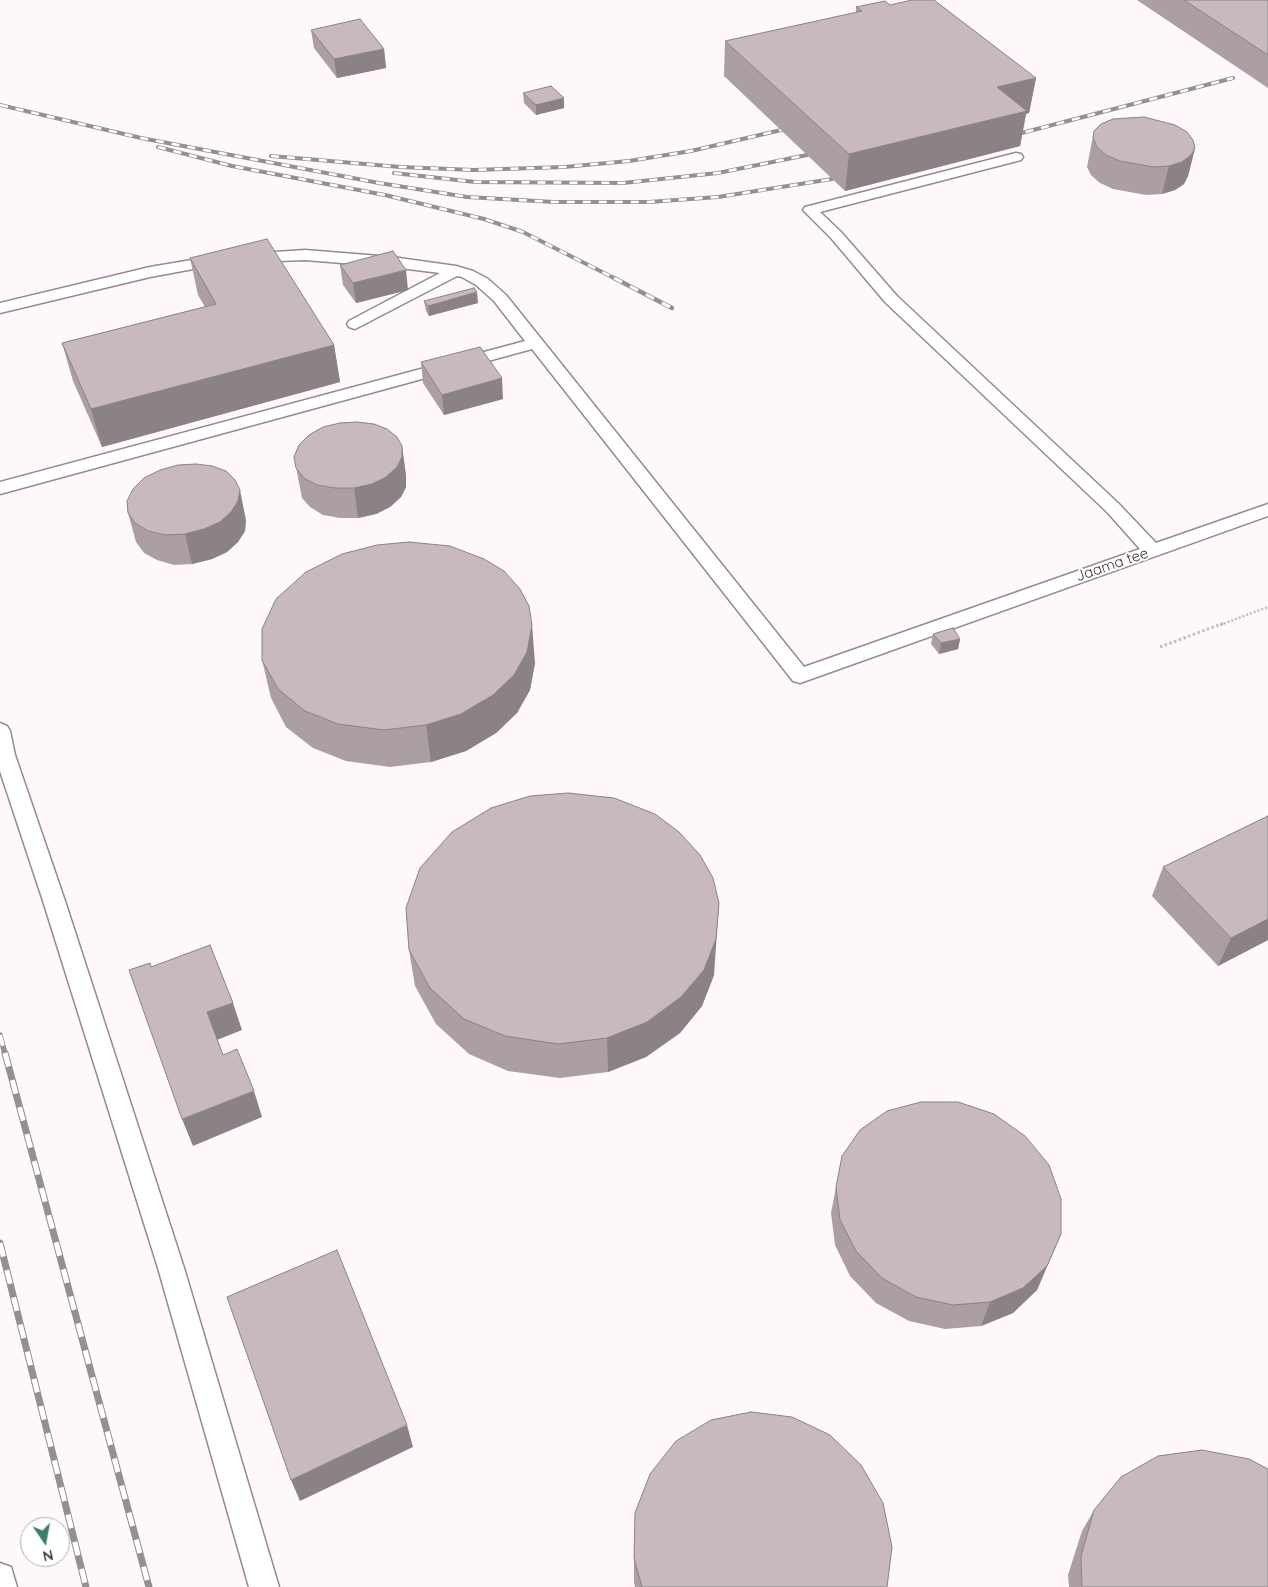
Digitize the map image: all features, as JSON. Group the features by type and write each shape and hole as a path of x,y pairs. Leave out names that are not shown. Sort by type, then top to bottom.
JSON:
{"lane":[{"path":"1016,157 810,210 836,235 891,299 1112,508 1152,551"},
{"path":"0,308 150,272 231,258 305,256 392,262 456,271 482,282 500,298 536,343 0,488"},
{"path":"355,324 456,271"},
{"name":"Jaama tee","path":"536,343 800,676 1268,510"},
{"path":"0,731 5,755 55,904 171,1268 264,1587"},
{"path":"0,1578 2,1587"}],"path":[{"path":"1160,647 1268,608"}],"building":[{"path":"912,0 934,0 1036,78 997,87 1027,111 849,154 725,41 862,11 856,7 885,1 890,5"},
{"path":"1184,0 1268,0 1268,55"},
{"path":"360,19 384,49 334,59 311,30"},
{"path":"551,86 564,98 536,105 523,93"},
{"path":"1144,117 1175,125 1187,132 1193,140 1195,148 1191,155 1182,162 1169,166 1153,167 1120,161 1106,155 1097,147 1093,138 1094,131 1101,124 1113,119"},
{"path":"267,239 334,345 91,409 62,343 216,304 190,258"},
{"path":"393,251 406,270 353,283 340,265"},
{"path":"474,288 477,292 428,306 424,301"},
{"path":"480,347 502,378 442,395 421,362"},
{"path":"357,422 374,424 387,429 397,437 402,446 402,457 397,467 386,477 372,484 354,488 335,488 317,485 304,478 296,468 294,457 299,445 309,435 323,427"},
{"path":"196,464 212,466 226,471 235,480 240,490 238,501 231,512 220,522 185,534 165,535 148,531 135,523 128,513 127,501 133,489 144,478 160,470 178,465"},
{"path":"409,542 450,546 484,559 504,571 520,589 529,606 532,625 527,652 514,675 493,695 461,714 426,725 384,730 338,724 305,711 278,689 262,660 262,629 276,599 306,572 342,554 377,545"},
{"path":"953,628 960,639 941,643 933,634"},
{"path":"568,793 614,798 655,814 679,832 700,855 713,878 719,903 716,939 704,970 681,997 647,1022 607,1038 558,1044 505,1036 464,1019 430,988 409,950 406,908 420,868 452,832 491,808 530,796"},
{"path":"1268,816 1268,919 1231,938 1163,867"},
{"path":"210,945 233,1003 207,1012 223,1055 237,1049 254,1091 182,1119 129,970 150,963 151,967"},
{"path":"921,1102 958,1102 994,1114 1025,1136 1049,1165 1061,1199 1061,1234 1047,1266 1023,1288 990,1302 953,1305 916,1297 882,1278 856,1251 840,1220 836,1187 842,1156 860,1130 887,1111"},
{"path":"337,1250 407,1425 291,1480 227,1297"},
{"path":"751,1412 792,1417 830,1435 861,1465 883,1503 892,1547 887,1587 642,1587 634,1558 635,1513 650,1474 676,1441 711,1420"},
{"path":"1202,1450 1249,1459 1268,1469 1268,1587 1082,1587 1081,1556 1094,1510 1121,1477 1158,1456"}],"railway":[{"path":"1010,136 1233,78"},
{"path":"0,105 141,138 379,183 467,197 554,202 649,202 718,197 832,179"},
{"path":"271,156 400,167 474,170 564,167 629,161 691,151 794,127"},
{"path":"158,147 232,166 385,195 484,219 523,232 616,279"},
{"path":"394,173 475,182 623,183 718,173 807,155"},
{"path":"614,278 672,308"},
{"path":"0,1035 5,1054"},
{"path":"5,1053 149,1587"},
{"path":"0,1243 86,1587"}]}
